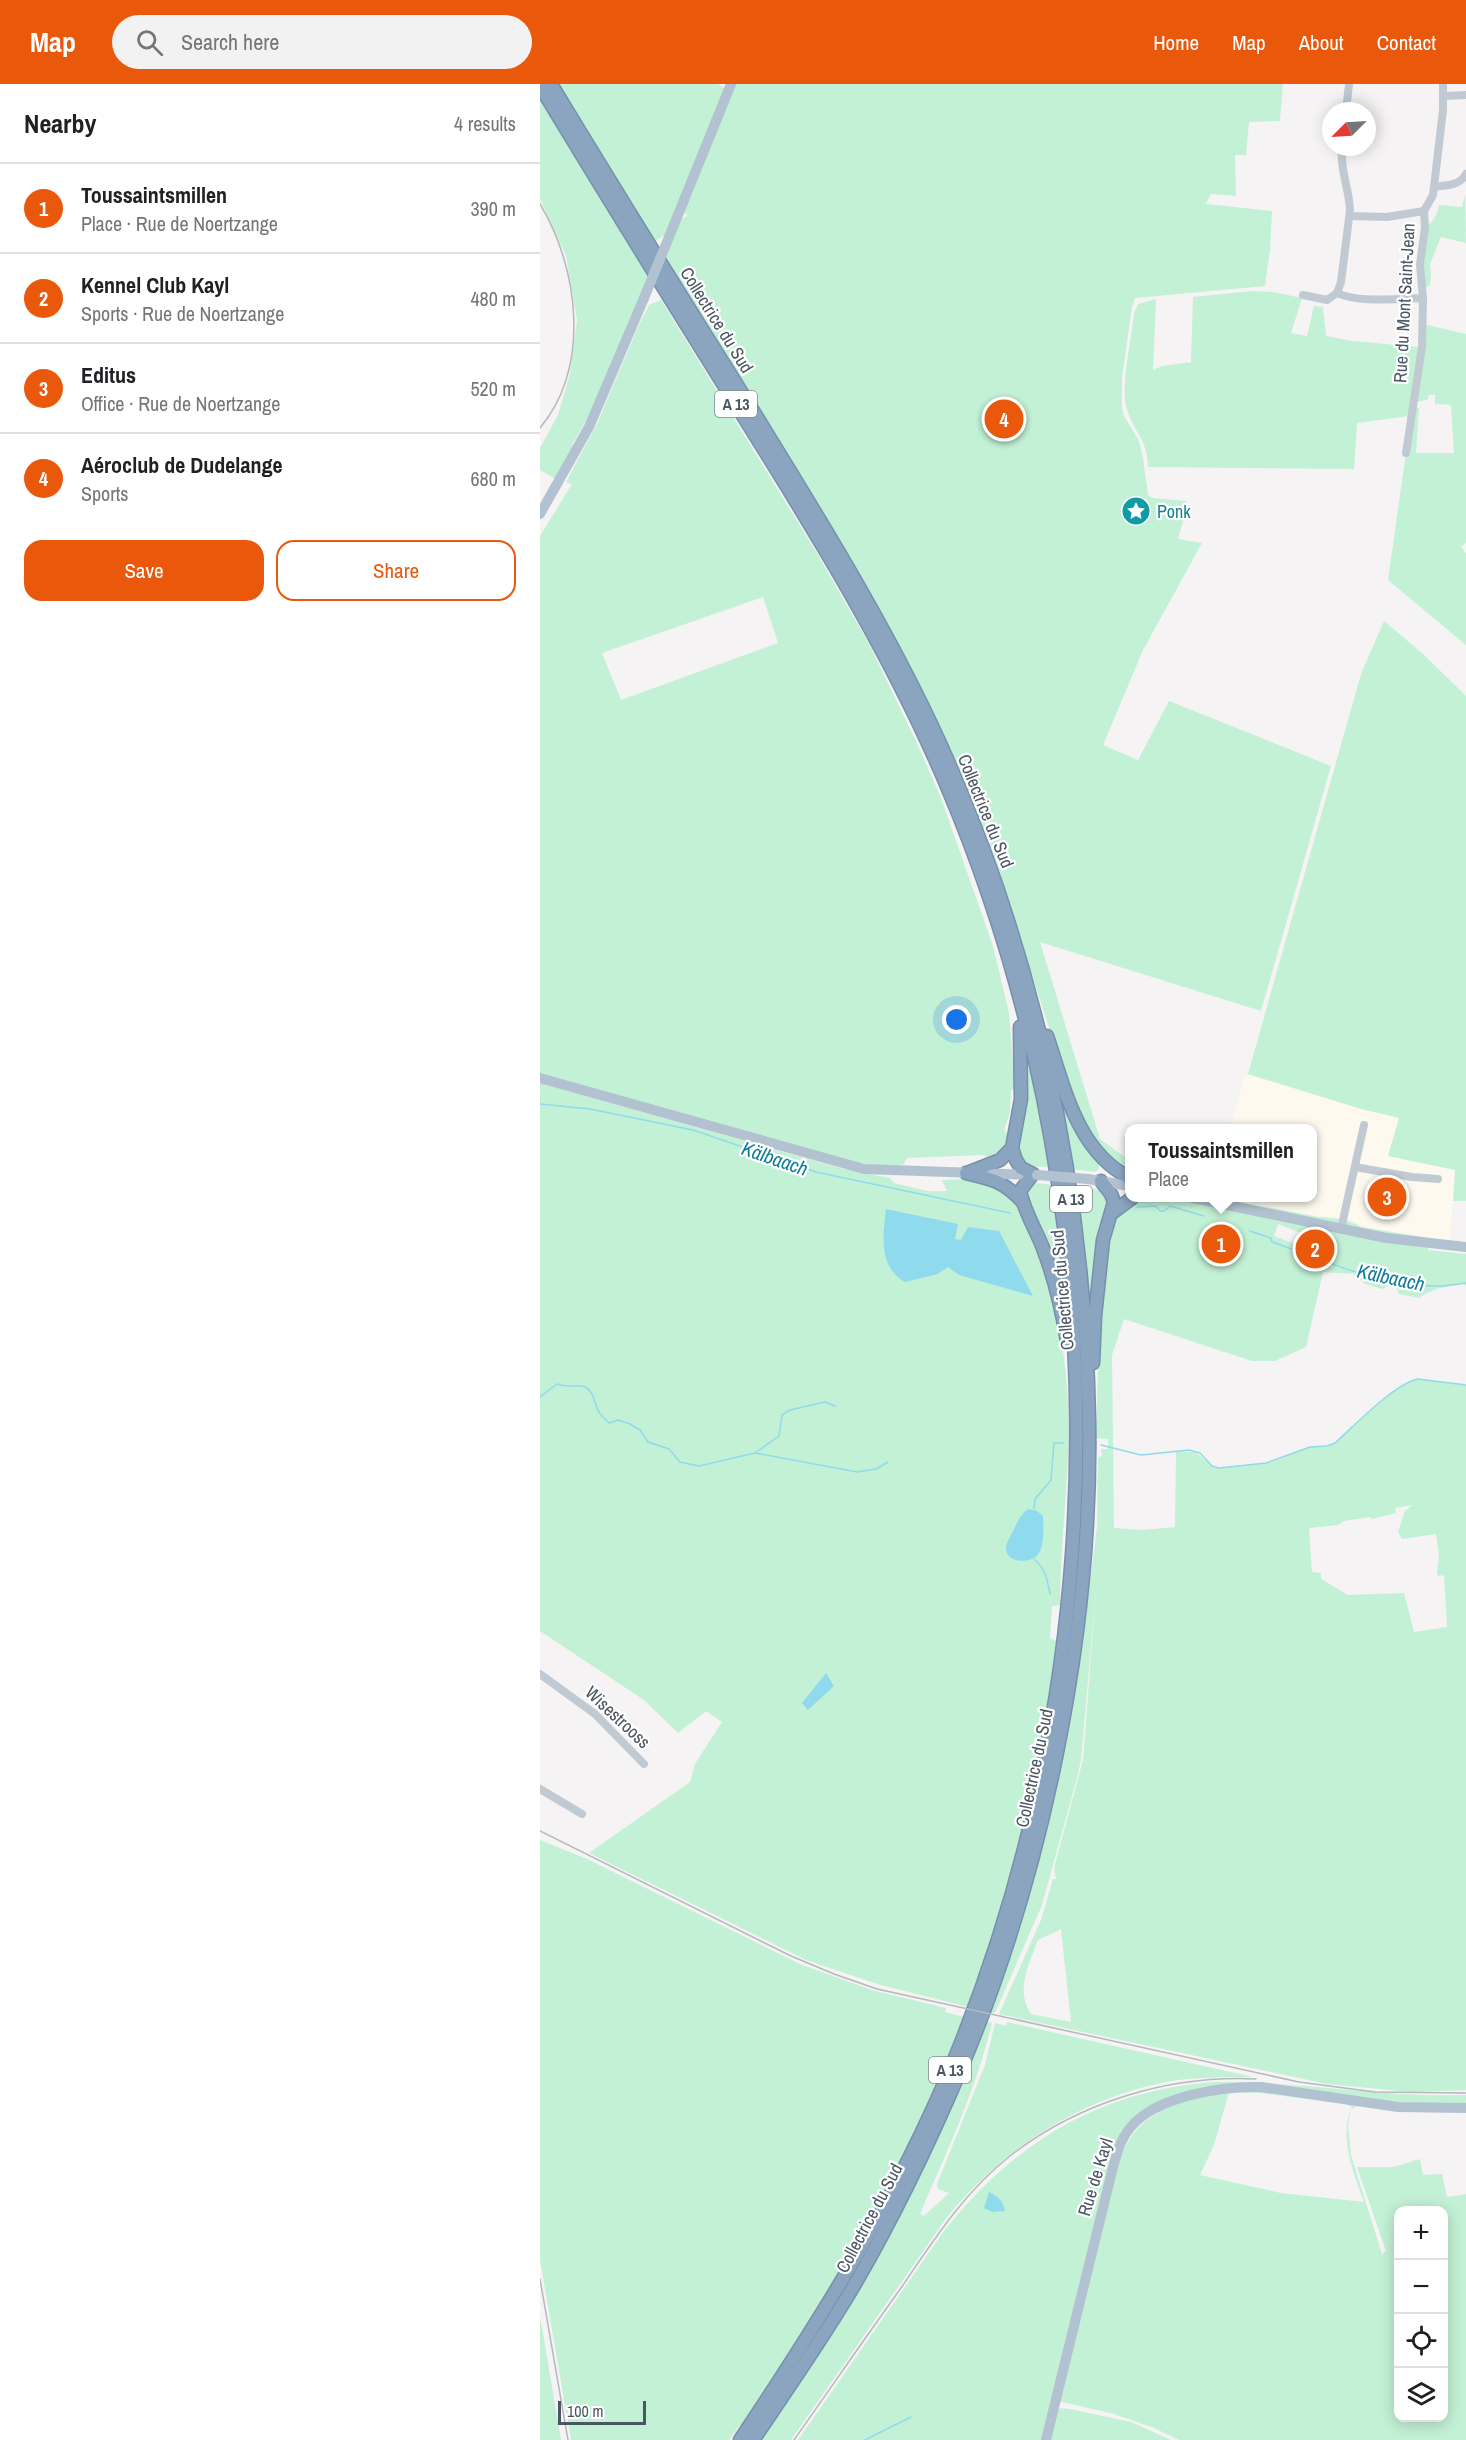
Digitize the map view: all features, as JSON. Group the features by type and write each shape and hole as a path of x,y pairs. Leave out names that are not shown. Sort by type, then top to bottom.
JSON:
{"highway":[{"name":"Collectrice du Sud","path":"551,84 867,599 936,736 982,847 1055,1103 1075,1227 1089,1420 1084,1556 1069,1679 1053,1771 1031,1866 1002,1960 962,2068 927,2147 889,2224 850,2293 753,2440"},
{"name":"Collectrice du Sud","path":"540,86 802,511 886,658 921,729 958,814 1020,980 1055,1165 1072,1306 1076,1402 1074,1533 1069,1600 1043,1767 1024,1845 987,1971 952,2064 916,2144 877,2222 837,2292 740,2440"},
{"name":"A 13","path":"1020,980 1014,997 1021,1037 1022,1076 1017,1128 1012,1148 1021,1168 1035,1175 1020,1191 1054,1280 1067,1340 1076,1402"},
{"name":"A 13","path":"1020,980 1036,1001 1074,1113 1088,1140 1103,1160 1125,1175"},
{"path":"966,1173 1000,1160 1012,1148"},
{"name":"A 13","path":"1089,1420 1103,1240 1114,1202 1111,1194 1095,1180 1102,1171 1103,1160"},
{"name":"A 13","path":"966,1173 994,1179 1009,1188 1022,1201"},
{"name":"A 13","path":"1112,1213 1126,1202"}],"main road":[{"path":"540,514 590,427 731,84"},
{"path":"540,1078 855,1167 882,1171 1035,1175 1125,1185"},
{"path":"1215,1202 1341,1229 1428,1244 1466,1247"},
{"name":"Rue de Kayl","path":"1046,2440 1112,2171 1121,2143 1134,2123 1142,2116 1166,2104 1233,2087 1261,2087 1398,2107 1466,2108"}],"street":[{"path":"1347,102 1349,84"},
{"name":"Rue du Mont Saint-Jean","path":"1406,453 1419,373 1423,298 1420,265 1425,227 1424,211 1430,204 1434,187 1443,84"},
{"path":"1443,96 1466,95"},
{"path":"1303,295 1327,300 1337,293 1341,282 1350,216 1350,200 1342,172 1342,156"},
{"path":"1434,187 1456,184 1462,181 1466,174"},
{"path":"1350,216 1387,217 1424,211"},
{"path":"1337,293 1392,299 1423,298"},
{"path":"1341,1229 1364,1125"},
{"path":"1354,1167 1412,1178 1438,1179"},
{"name":"Wisestrooss","path":"540,1674 595,1714 644,1764"},
{"path":"540,1789 582,1814"}],"shaded area":[{"path":"1245,1074 1400,1118 1388,1156 1455,1170 1450,1241 1362,1227 1352,1220 1319,1217 1238,1202 1317,1202 1317,1124 1231,1124"}],"green space":[{"path":"559,84 718,84 725,89 665,235 655,241"},
{"path":"735,84 1283,84 1280,121 1249,122 1246,155 1235,155 1236,196 1211,194 1206,204 1272,211 1265,286 1135,298 1132,307 1122,378 1124,416 1139,441 1148,495 1153,498 1186,501 1188,504 1178,539 1202,543 1143,650 1103,745 1138,760 1169,701 1331,766 1261,1011 1040,942 1100,1139 1125,1157 1125,1172 1120,1170 1092,1140 1065,1078 990,843 905,657 816,501 665,258 680,219 688,216 683,211"},
{"path":"540,97 649,275 600,396 572,445 574,447 558,478 540,470 540,448 558,415 570,374 577,320 566,256 540,199"},
{"path":"1465,195 1466,243 1441,237 1430,264 1429,286 1422,288 1425,227 1435,217 1439,205 1462,207"},
{"path":"1252,291 1273,292 1302,298 1291,333 1307,336 1314,306 1323,307 1326,336 1352,341 1419,347 1409,416 1357,423 1354,469 1148,467 1143,442 1129,414 1125,397 1134,313 1138,304 1156,299 1153,370 1162,366 1191,362 1193,297"},
{"path":"661,300 815,550 868,642 941,798 993,946 1009,1013 1015,1090 1011,1090 1010,1112 1004,1131 1010,1135 1002,1150 987,1157 983,1155 907,1158 904,1164 889,1166 844,1160 540,1073 540,536 572,484 566,482 597,424 649,305","holes":["763,597 778,643 621,700 602,653"]},
{"path":"1423,324 1466,334 1466,543 1461,547 1466,553 1466,645 1388,580 1406,453 1415,409 1419,408 1416,453 1454,453 1451,405 1435,404 1435,395 1429,395 1427,400 1415,402"},
{"path":"1384,621 1423,654 1466,696 1466,1201 1453,1201 1455,1170 1388,1156 1399,1118 1361,1109 1248,1074 1361,674"},
{"path":"1029,1059 1050,1167 1027,1166 1021,1163 1016,1148 1025,1060"},
{"path":"540,1083 844,1169 890,1178 894,1183 927,1191 947,1191 942,1180 987,1181 1006,1192 1024,1221 1038,1255 1055,1310 1067,1387 1068,1441 1060,1605 1052,1606 1050,1638 1058,1642 1039,1749 1016,1854 996,1924 968,2007 877,1984 806,1960 589,1853 690,1782 695,1764 722,1722 706,1711 678,1733 644,1700 540,1631"},
{"path":"1065,1099 1099,1163 1099,1169 1095,1172 1073,1169 1060,1100"},
{"path":"1035,1183 1052,1185 1065,1299 1028,1208 1026,1188"},
{"path":"1075,1187 1103,1190 1108,1199 1094,1293 1088,1293"},
{"path":"1134,1202 1238,1202 1341,1219 1362,1227 1434,1239 1429,1244 1428,1250 1466,1254 1466,1286 1464,1284 1440,1288 1419,1298 1399,1294 1395,1283 1382,1289 1365,1284 1354,1274 1323,1272 1306,1347 1275,1361 1252,1361 1124,1319 1112,1355 1114,1528 1143,1530 1175,1527 1176,1452 1192,1452 1219,1468 1266,1463 1310,1447 1335,1443 1375,1406 1408,1382 1418,1379 1466,1385 1466,2090 1411,2092 1327,2084 999,2014 1041,1920 1053,1879 1056,1879 1054,1868 1083,1760 1096,1589 1081,1760 1077,1778 1042,1905 995,2013 989,2012 1021,1924 1060,1772 1076,1686 1097,1526 1098,1458 1102,1455 1101,1449 1108,1449 1108,1439 1096,1438 1099,1327 1107,1243 1118,1214 1128,1204","holes":["1278,1224 1306,1235 1303,1247 1274,1236","1412,1505 1405,1511 1398,1532 1402,1539 1436,1534 1439,1556 1437,1573 1438,1576 1444,1575 1447,1627 1414,1632 1404,1593 1348,1595 1321,1579 1321,1573 1312,1572 1309,1528 1338,1525 1344,1521 1370,1517 1372,1519 1396,1513 1395,1508","1061,1929 1071,2022 1031,2014 1024,1996 1025,1977 1038,1940"]},
{"path":"540,1840 587,1859 802,1965 875,1991 946,2008 945,2012 964,2017 888,2187 798,2338 741,2427 739,2426 729,2440 571,2440 540,2260"},
{"path":"985,2021 992,2023 978,2072 920,2214 924,2216 949,2193 938,2189 937,2184 985,2065 995,2023 1006,2026 1007,2022 1253,2077 1188,2079 1133,2090 1071,2115 1016,2150 990,2171 945,2220 791,2440 760,2440 876,2261 935,2143"},
{"path":"1213,2082 1277,2084 1402,2094 1466,2095 1466,2104 1429,2106 1252,2084 1149,2107 1136,2114 1121,2131 1101,2195 1043,2440 798,2440 944,2231 971,2199 1000,2171 1030,2147 1062,2126 1097,2110 1133,2097 1172,2087"},
{"path":"1245,2089 1354,2103 1356,2107 1351,2109 1352,2107 1346,2104 1261,2093 1229,2092 1214,2145 1200,2175 1281,2193 1364,2202 1352,2168 1347,2143 1348,2119 1351,2111 1348,2126 1351,2155 1382,2254 1386,2251 1357,2167 1394,2167 1420,2159 1423,2175 1442,2174 1447,2197 1466,2194 1466,2440 1179,2440 1154,2428 1114,2414 1058,2401 1109,2190 1122,2154 1139,2127 1150,2118 1189,2099 1217,2092"},
{"path":"540,2316 561,2440 540,2440"},
{"path":"1057,2408 1131,2422 1171,2440 1049,2440"}],"water":[{"path":"886,1209 958,1224 955,1239 961,1240 968,1227 999,1231 1033,1296 959,1275 948,1267 938,1274 905,1282 896,1276 886,1259 884,1229"},
{"path":"1028,1509 1037,1511 1043,1516 1042,1545 1036,1557 1026,1561 1015,1560 1007,1554 1006,1546 1019,1519"},
{"path":"826,1673 834,1686 808,1710 802,1703"},
{"path":"989,2192 1000,2200 1005,2211 992,2212 984,2208"}],"waterway":[{"name":"Kälbaach","path":"540,1104 590,1109 693,1130 816,1172 1010,1213"},
{"name":"Kälbaach","path":"1137,1207 1156,1206 1160,1211 1164,1211 1170,1206 1204,1216"},
{"name":"Kälbaach","path":"1250,1231 1271,1238 1272,1242 1375,1278 1417,1285 1441,1286 1466,1283"},
{"path":"1101,1445 1141,1455 1189,1450 1200,1453 1212,1466 1219,1468 1266,1463 1310,1447 1335,1443 1375,1406 1408,1382 1418,1379 1466,1385"},
{"path":"540,1397 557,1384 585,1387 593,1395 597,1409 609,1423 618,1420 630,1424 640,1430 648,1442 669,1449 680,1462 699,1466 755,1453 857,1472 876,1469 888,1462"},
{"path":"755,1453 779,1436 782,1415 790,1410 825,1402 835,1406"},
{"path":"1034,1509 1035,1499 1051,1480 1054,1443 1063,1443"},
{"path":"1034,1559 1044,1571 1050,1594"},
{"path":"865,2440 911,2417"}],"railway":[{"path":"540,204 564,258 571,287 574,317 573,347 567,376 556,403 540,428"},
{"path":"540,1831 791,1956 877,1989 1299,2082 1375,2092 1466,2093"},
{"path":"794,2440 925,2252 978,2185 1010,2156 1065,2121 1126,2096 1158,2087 1191,2082 1256,2079"},
{"path":"540,2279 568,2440"}],"place":[{"name":"Aéroclub de Dudelange","path":"1004,419"},
{"name":"Ponk","path":"1136,511"},
{"name":"Editus","path":"1387,1197"},
{"name":"Toussaintsmillen","path":"1221,1244"},
{"name":"Kennel Club Kayl","path":"1315,1249"}]}
